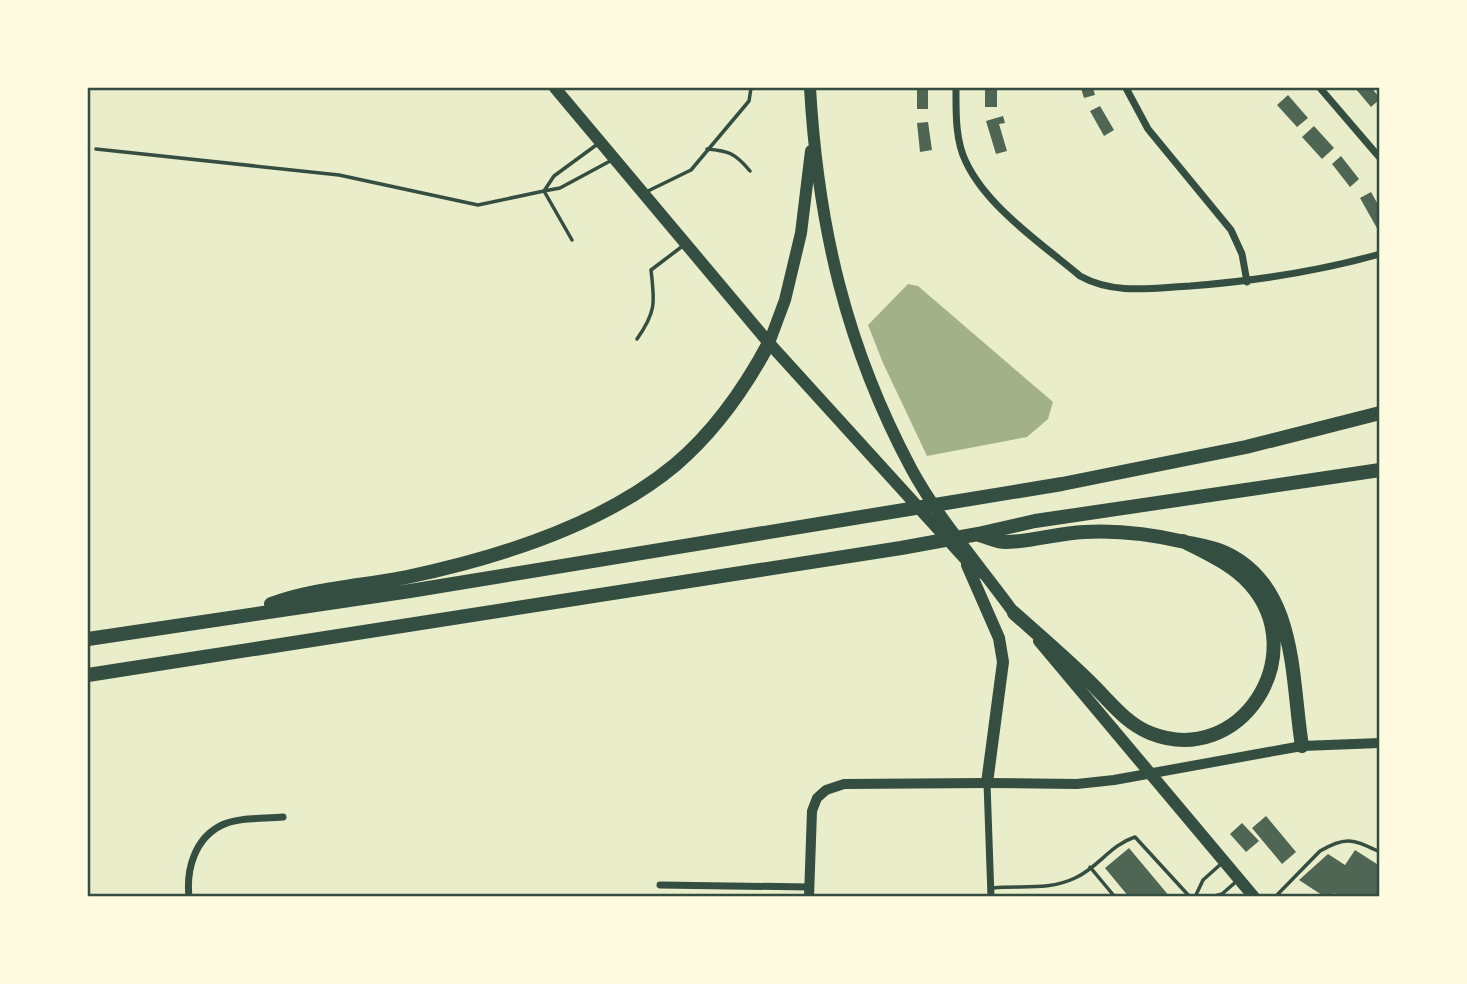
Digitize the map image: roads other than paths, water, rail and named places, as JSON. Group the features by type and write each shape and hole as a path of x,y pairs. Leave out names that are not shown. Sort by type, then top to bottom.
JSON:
{"highway":[{"path":"256,612 292,596 403,578 478,559 531,542 603,511 654,480 693,448 729,407 769,343"},
{"path":"88,639 410,591 971,500 1189,460 1380,413"},
{"path":"88,675 901,548 1035,520 1380,470"},
{"path":"978,534 1003,542 1079,532 1111,531 1183,541 1214,548 1233,557 1256,573 1279,610 1288,645 1302,746"},
{"path":"1014,613 1124,717 1147,732 1182,739 1225,729 1247,712 1265,688 1275,655 1273,630 1262,600 1250,584 1228,566 1183,541"}],"main road":[{"path":"555,88 769,343 1014,613 1254,897"},
{"path":"810,88 813,134 828,238 841,299 859,352 880,404 913,471 948,524 1014,613"},
{"path":"769,343 785,300 801,233 813,134"},
{"path":"964,558 999,638 1003,662 988,783 1077,784 1114,780 1302,746 1380,743"}],"street":[{"path":"956,88 958,135 964,160 985,194 1080,276 1093,283 1128,290 1247,282 1334,267 1380,254"},
{"path":"1126,88 1149,128 1231,230 1242,254 1247,282"},
{"path":"1320,88 1380,158"},
{"path":"660,885 809,892 812,811 817,798 826,790 844,784 864,783 988,783 991,892"},
{"path":"189,897 191,859 205,839 222,825 283,817"}],"lane":[{"path":"643,193 691,170 749,101 751,88"},
{"path":"544,191 554,176 601,142"},
{"path":"96,149 339,175 478,205 560,188 615,159"},
{"path":"707,149 727,151 739,158 750,171"},
{"path":"544,191 572,240"},
{"path":"637,340 650,321 654,300 651,270 686,244"},
{"path":"991,892 1046,888 1077,877 1121,842 1135,837 1190,897"},
{"path":"1275,897 1329,845 1354,839 1380,852"},
{"path":"1195,897 1203,880 1223,862"},
{"path":"1090,867 1115,897"},
{"path":"1211,897 1222,894 1239,879"},
{"path":"1281,891 1287,897"}]}
